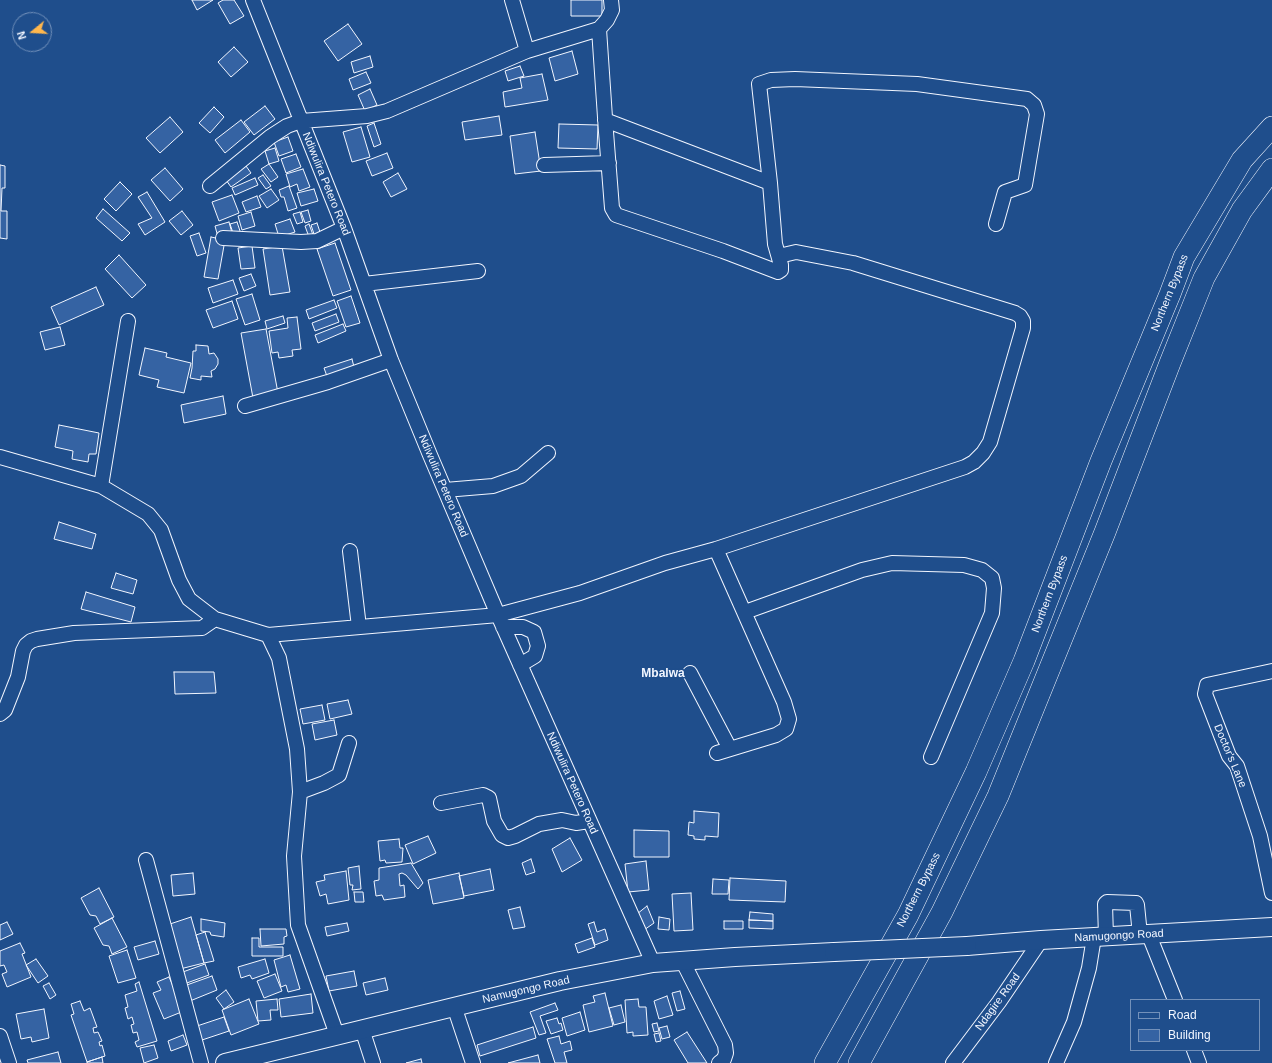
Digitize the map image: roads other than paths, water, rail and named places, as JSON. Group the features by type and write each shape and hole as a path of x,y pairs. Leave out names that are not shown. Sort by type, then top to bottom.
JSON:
{"highway":[{"name":"Northern Bypass","path":"825,1063 908,915 976,772 1024,661 1098,469 1184,257 1242,160 1272,127"},
{"path":"860,1063 942,912 998,796 1105,532 1204,278 1242,210 1272,169"}],"main road":[{"name":"Namugongo Road","path":"225,1063 560,981 653,963 682,960 967,946 1041,940 1272,927"}],"street":[{"name":"Ndiwulira Petero Road","path":"253,0 344,228 392,360 445,490 500,621 653,963"},
{"path":"512,0 527,51"},
{"path":"210,186 270,137 287,126 301,121 367,116 387,111 527,51 599,29 607,20 612,10 611,0"},
{"path":"599,29 612,208 616,215 723,251 778,272 781,270 775,244 759,84 771,80 795,78 917,84 1027,99 1034,105 1037,114 1025,185 1005,192 996,224"},
{"path":"605,120 770,183"},
{"path":"544,165 608,163"},
{"path":"222,238 301,242 317,241 344,228"},
{"path":"0,457 101,486 148,514 161,530 179,580 188,598 215,619 268,635 359,627 500,621 665,563 716,549 965,467 974,462 983,453 990,442 1023,328 1023,321 1020,316 1015,313 860,265 796,252 779,256"},
{"path":"364,284 478,271"},
{"path":"101,486 128,321"},
{"path":"245,406 328,382 392,360"},
{"path":"445,490 493,486 521,476 548,453"},
{"path":"690,673 724,751 776,735 786,729 789,719 784,702 716,549"},
{"path":"350,551 359,627"},
{"path":"745,612 862,570 892,563 964,565 982,570 992,578 994,588 992,613 931,757"},
{"path":"0,714 5,710 18,677 23,650 31,641 74,633 202,628 215,619"},
{"path":"500,621 523,627 534,632 538,646 535,656 520,665"},
{"path":"268,635 279,658 297,749 300,792 294,856 298,925 336,1035"},
{"name":"Doctor's Lane","path":"1272,671 1206,685 1205,694 1230,756 1237,766 1260,836 1272,893"},
{"path":"300,792 324,783 339,775 349,744"},
{"path":"441,803 483,795 488,798 494,821 502,835 508,838 539,824 562,820 576,823 589,821"},
{"path":"146,860 201,1063"},
{"path":"1056,1063 1074,1022 1089,968 1100,937 1105,904 1107,902 1136,903 1145,935 1175,999"},
{"name":"Ndagire Road","path":"953,1063 999,1002 1041,940"},
{"path":"682,960 725,1045 726,1053 724,1059 719,1063"},
{"path":"454,1006 473,1063"},
{"path":"362,1029 373,1063"},
{"path":"0,1036 9,1063"},
{"path":"1194,1051 1199,1063"}],"district":[{"name":"Mbalwa","path":"663,674"}]}
